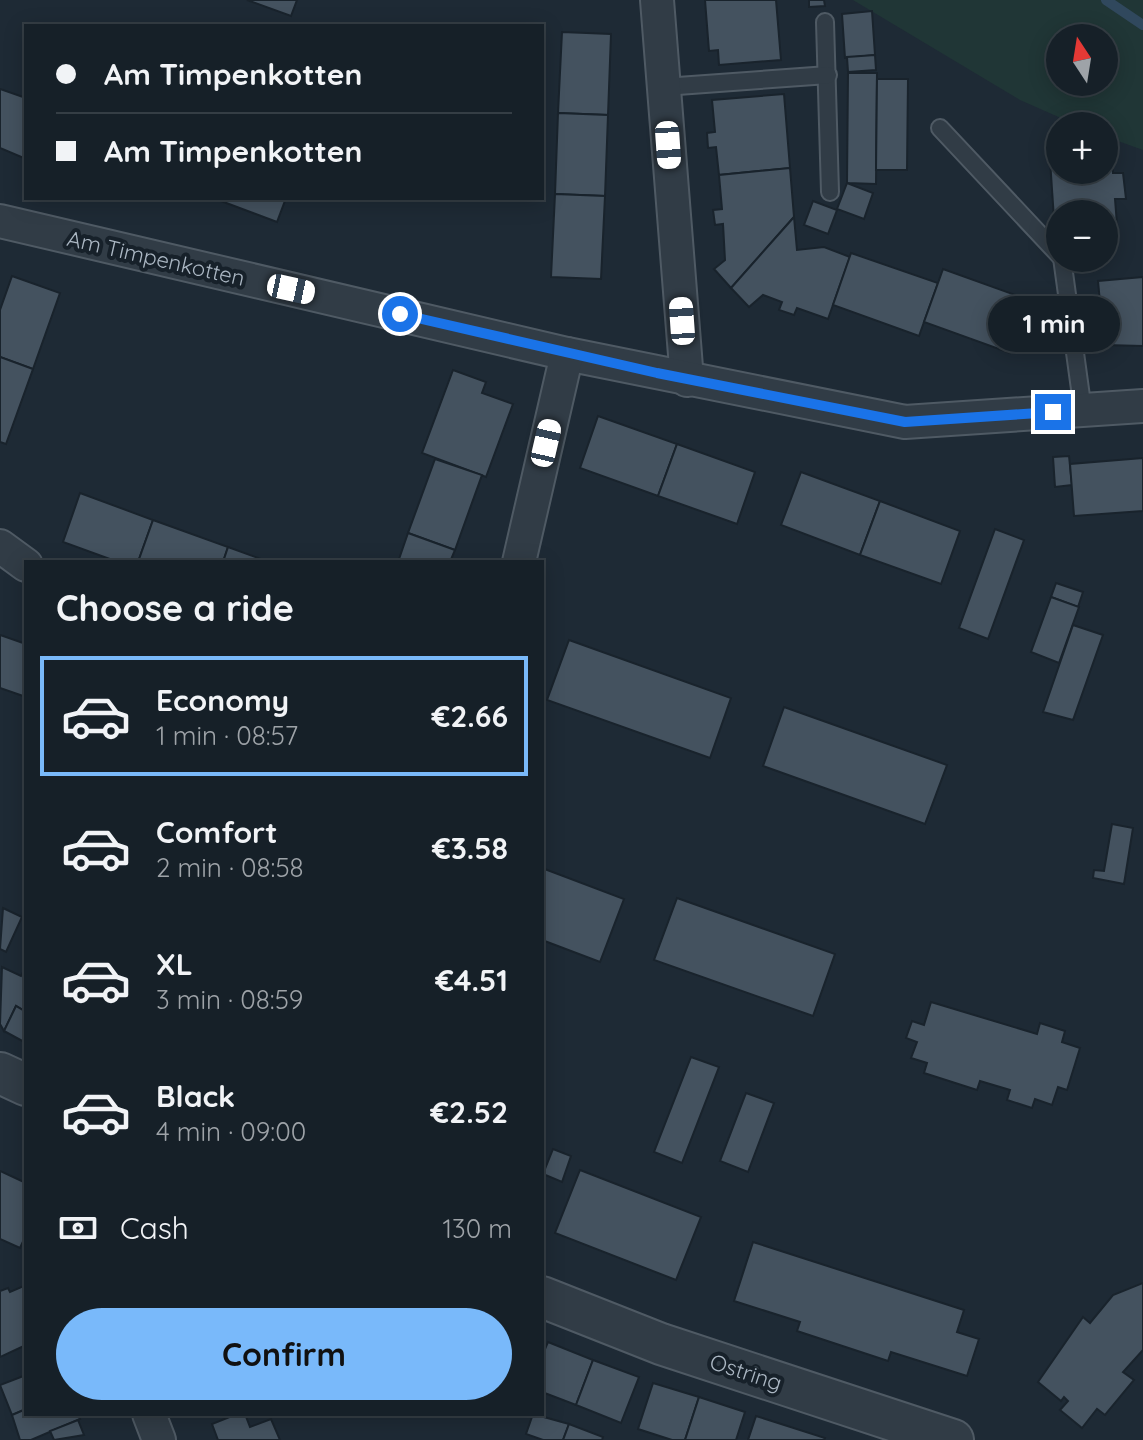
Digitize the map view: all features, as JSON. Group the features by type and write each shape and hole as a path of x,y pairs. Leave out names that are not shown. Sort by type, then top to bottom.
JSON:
{"street":[{"path":"657,0 687,380"},
{"name":"Am Timpenkotten","path":"0,221 567,354 905,422 1143,406"},
{"path":"519,560 567,354"},
{"path":"0,546 24,564"},
{"path":"0,1073 24,1084"},
{"name":"Ostring","path":"544,1298 669,1346 953,1440"},
{"path":"150,1416 159,1440"}],"lane":[{"path":"825,22 830,192"},
{"path":"664,87 828,75"},
{"path":"940,128 1046,241"},
{"path":"1063,272 1083,411"}],"green space":[{"path":"853,0 1143,0 1143,150 1118,141 1118,112 1047,112 1020,100"}],"building":[{"path":"247,0 297,0 291,16"},
{"path":"705,0 776,0 781,60 719,65 718,50 709,51"},
{"path":"809,0 824,0 825,6 809,7"},
{"path":"872,11 875,55 845,58 842,14"},
{"path":"562,32 611,34 608,115 558,113"},
{"path":"875,55 876,70 848,72 847,57"},
{"path":"848,73 877,73 876,184 847,183"},
{"path":"877,79 908,79 907,170 876,170"},
{"path":"0,89 24,97 24,158 0,148"},
{"path":"784,94 790,168 719,175 716,147 708,148 707,133 715,132 712,100"},
{"path":"558,113 608,115 605,196 555,194"},
{"path":"790,168 794,217 731,288 714,269 725,260 723,224 715,225 713,210 722,209 719,175"},
{"path":"1118,173 1123,173 1126,199 1053,200 1052,184 1118,184"},
{"path":"847,183 873,193 864,219 837,209"},
{"path":"555,194 605,196 601,279 551,277"},
{"path":"218,200 285,200 277,222"},
{"path":"813,201 837,210 828,234 804,225"},
{"path":"794,217 797,250 824,247 850,257 828,319 797,308 794,315 779,310 782,302 763,295 749,307 731,288"},
{"path":"851,253 938,283 919,336 833,305"},
{"path":"943,269 1029,300 1010,353 924,322"},
{"path":"12,276 60,293 33,369 0,357 0,310"},
{"path":"1143,277 1143,346 1104,345 1098,281"},
{"path":"0,357 33,369 6,444 0,442"},
{"path":"453,370 486,382 482,393 513,404 486,477 422,453"},
{"path":"598,416 677,444 658,496 580,468"},
{"path":"677,444 755,472 737,524 658,496"},
{"path":"1069,456 1072,485 1055,487 1053,457"},
{"path":"1143,458 1143,511 1074,516 1070,464"},
{"path":"435,459 482,475 455,550 408,533"},
{"path":"801,472 880,501 860,555 781,525"},
{"path":"80,493 153,520 139,560 112,560 63,542"},
{"path":"880,501 960,531 941,584 860,555"},
{"path":"153,520 228,547 224,560 139,560"},
{"path":"995,529 1024,540 988,639 959,628"},
{"path":"408,533 455,550 451,560 399,560"},
{"path":"228,547 264,560 224,560"},
{"path":"1056,583 1083,592 1078,607 1051,597"},
{"path":"1051,597 1079,607 1059,663 1031,652"},
{"path":"1073,625 1103,635 1073,720 1043,712"},
{"path":"0,635 24,643 24,696 0,688"},
{"path":"569,640 731,698 710,758 547,700"},
{"path":"784,707 947,765 925,824 763,766"},
{"path":"1112,824 1133,828 1124,884 1093,878 1094,870 1104,871"},
{"path":"544,869 624,899 600,962 544,941"},
{"path":"677,898 835,954 813,1016 654,960"},
{"path":"3,908 22,917 6,952 0,949"},
{"path":"2,967 21,976 24,971 24,1008 16,1006 4,1031 0,1024"},
{"path":"931,1002 1037,1034 1040,1023 1065,1031 1062,1042 1080,1048 1067,1090 1058,1087 1052,1105 1035,1099 1032,1108 1007,1100 1010,1090 980,1081 977,1090 924,1073 927,1063 911,1058 917,1042 906,1038 912,1021 924,1025"},
{"path":"16,1006 23,1010 24,1042 4,1031"},
{"path":"691,1057 719,1067 682,1163 654,1152"},
{"path":"746,1093 774,1103 748,1172 720,1161"},
{"path":"553,1149 571,1156 562,1182 544,1174"},
{"path":"580,1170 701,1217 676,1280 555,1233"},
{"path":"0,1171 24,1182 24,1239 20,1248 0,1239"},
{"path":"753,1242 964,1310 957,1332 979,1339 967,1376 891,1352 888,1361 797,1331 800,1322 734,1301"},
{"path":"1143,1283 1143,1350 1123,1372 1134,1380 1105,1415 1097,1409 1082,1428 1060,1410 1068,1401 1064,1397 1061,1401 1038,1382 1083,1317 1090,1323 1113,1295"},
{"path":"24,1286 24,1346 0,1357 0,1291 8,1288 10,1292"},
{"path":"548,1342 593,1360 576,1405 544,1393 544,1351"},
{"path":"593,1360 639,1377 621,1423 576,1405"},
{"path":"24,1376 24,1410 12,1415 0,1385"},
{"path":"653,1383 699,1397 685,1440 672,1440 638,1429"},
{"path":"699,1397 745,1412 736,1440 685,1440"},
{"path":"24,1410 24,1416 79,1416 80,1419 31,1440 20,1440 12,1415"},
{"path":"232,1416 246,1416 250,1427 271,1419 280,1440 218,1440 212,1424"},
{"path":"532,1416 569,1424 563,1440 543,1440 526,1434"},
{"path":"756,1416 825,1438 748,1440"},
{"path":"78,1420 84,1435 54,1440 50,1431"},
{"path":"569,1424 603,1437 602,1440 563,1440"}],"waterway":[{"path":"1106,0 1143,25"}],"route":[{"path":"400,314 567,354 905,422 1053,412"}]}
